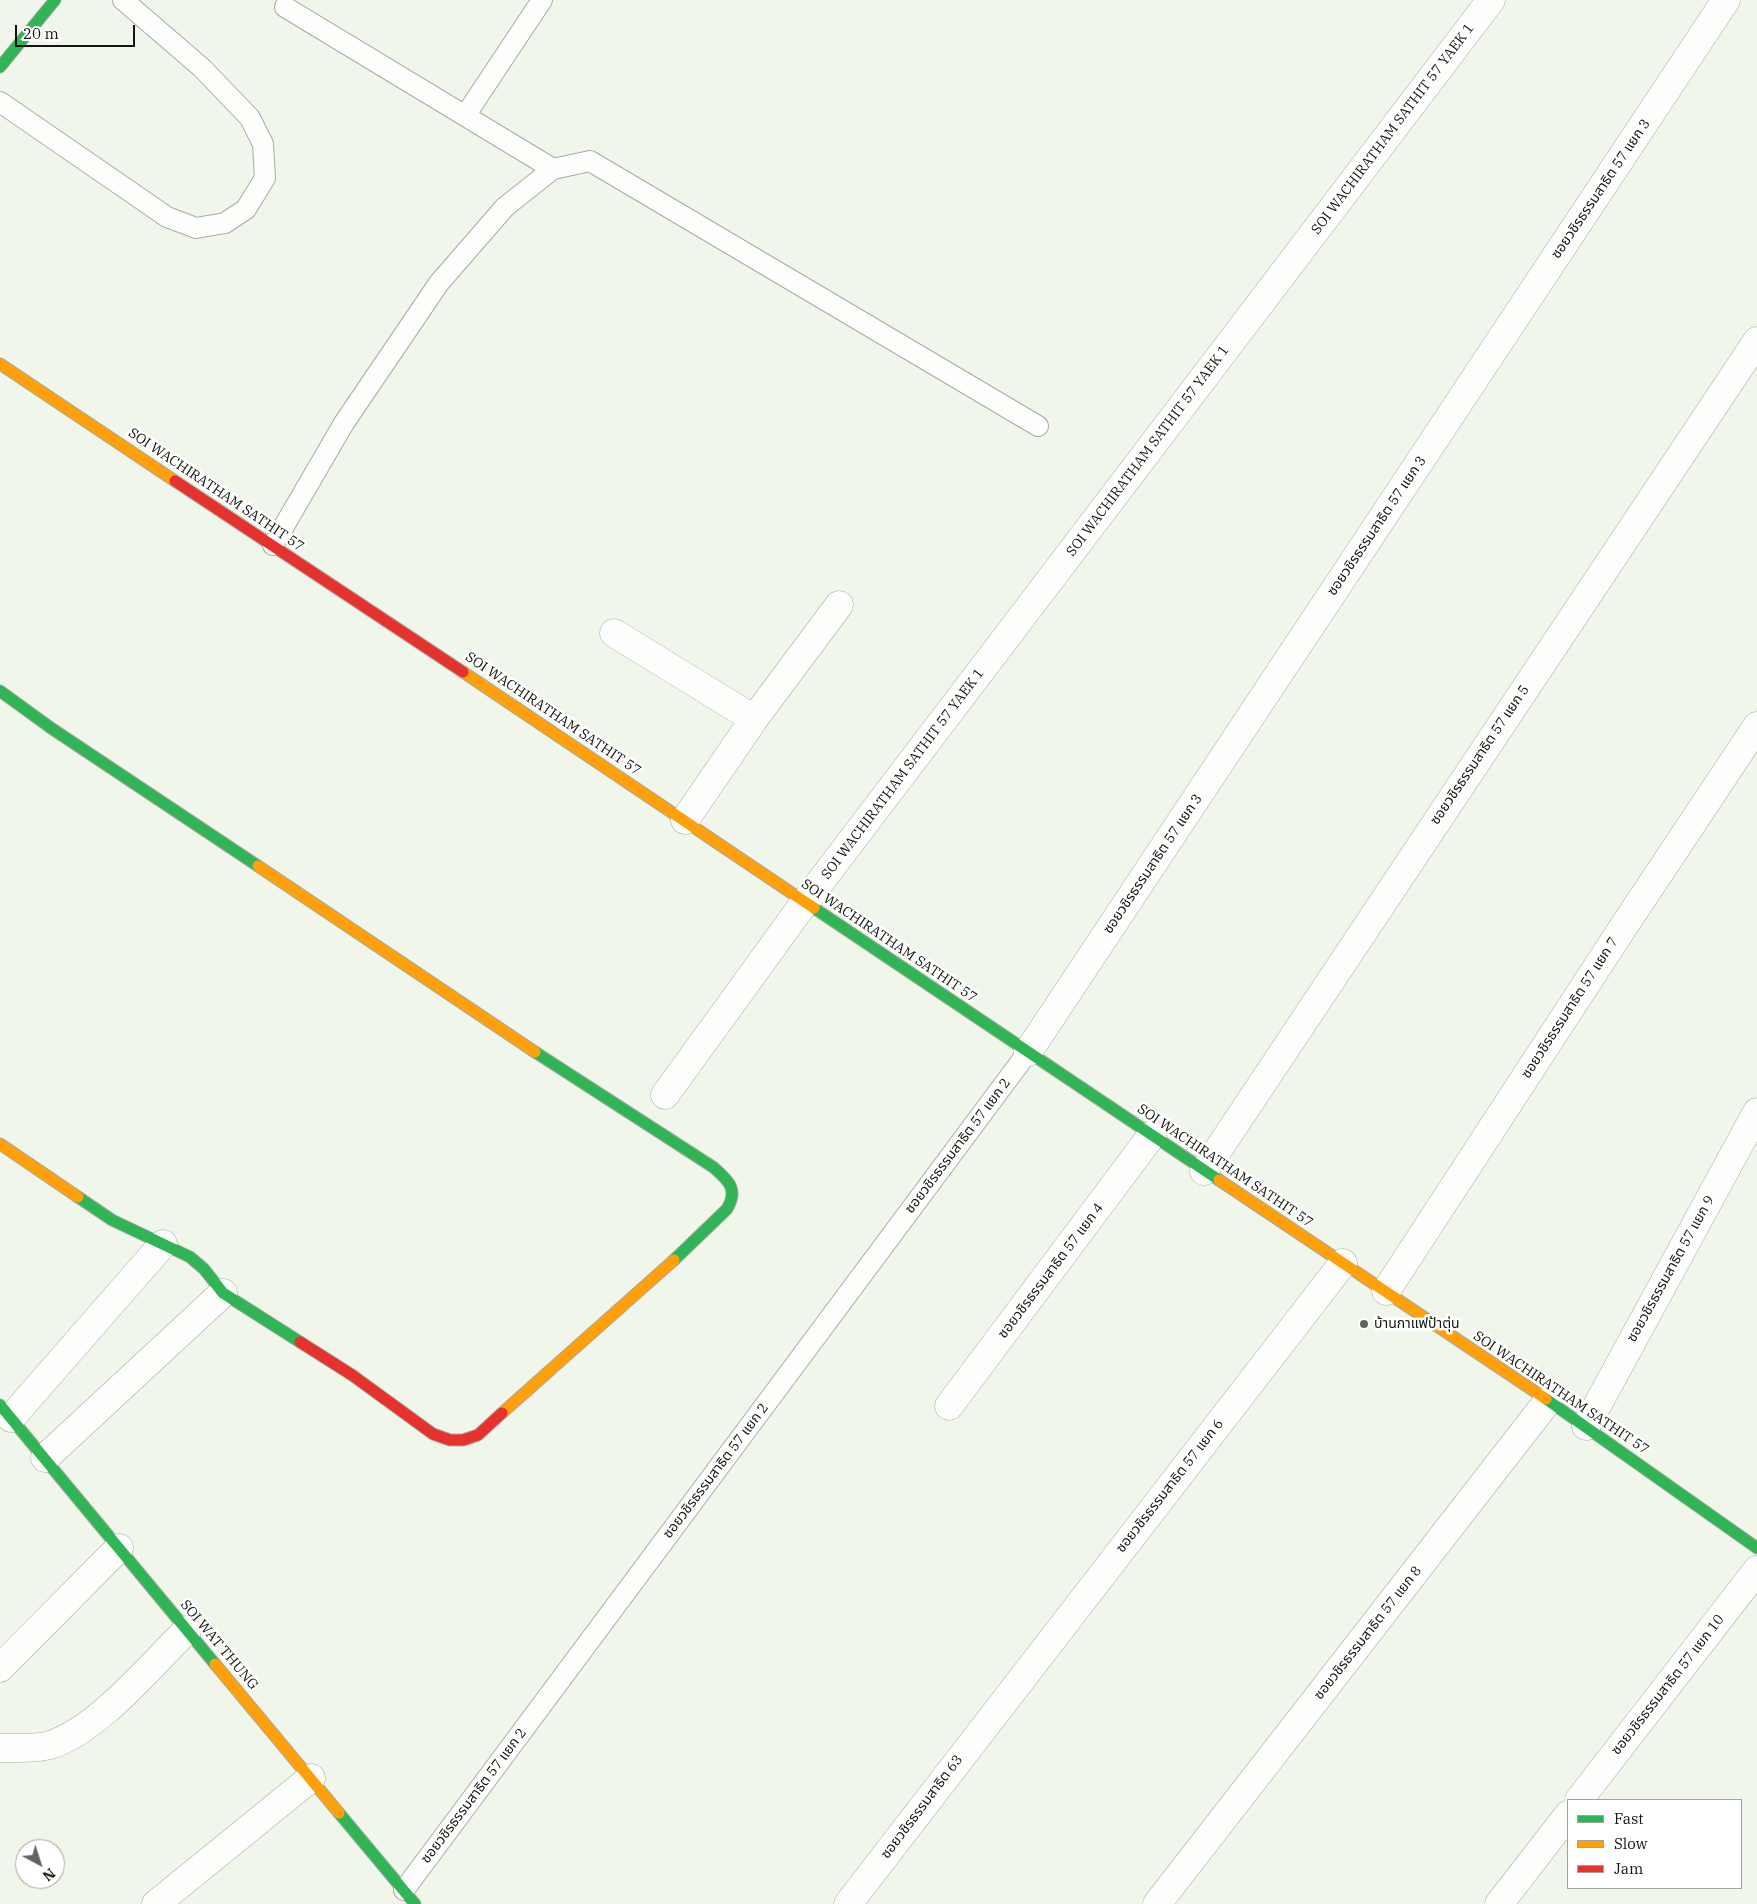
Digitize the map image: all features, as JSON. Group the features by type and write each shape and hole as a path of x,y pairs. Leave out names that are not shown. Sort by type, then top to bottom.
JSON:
{"street":[{"path":"3,58 55,0"},
{"name":"SOI WACHIRATHAM SATHIT 57 YAEK 1","path":"665,1095 805,902 1491,0"},
{"name":"ซอยวชิรธรรมสาธิต 57 แยก 3","path":"1028,1052 1726,0"},
{"name":"ซอยวชิรธรรมสาธิต 57 แยก 5","path":"1204,1171 1757,341"},
{"name":"SOI WACHIRATHAM SATHIT 57","path":"0,364 685,820 1204,1171 1386,1291 1586,1426 1757,1548"},
{"path":"685,820 754,719 839,605"},
{"path":"614,633 754,719"},
{"path":"0,691 51,728 576,1079 713,1167 726,1177 733,1190 731,1206 703,1234 478,1435 463,1440 450,1440 433,1434 352,1375 223,1294 204,1269 190,1257 112,1220 0,1144"},
{"name":"ซอยวชิรธรรมสาธิต 57 แยก 7","path":"1386,1291 1757,726"},
{"name":"ซอยวชิรธรรมสาธิต 57 แยก 9","path":"1586,1426 1757,1112"},
{"name":"ซอยวชิรธรรมสาธิต 57 แยก 4","path":"949,1406 1152,1135"},
{"path":"5,1411 163,1244"},
{"name":"ซอยวชิรธรรมสาธิต 57 แยก 6","path":"997,1710 1343,1263"},
{"path":"45,1458 223,1294"},
{"name":"ซอยวชิรธรรมสาธิต 57 แยก 8","path":"1157,1904 1548,1402"},
{"name":"SOI WAT THUNG","path":"5,1411 409,1897"},
{"path":"0,1668 119,1548"},
{"name":"ซอยวชิรธรรมสาธิต 57 แยก 10","path":"1580,1799 1757,1570"},
{"path":"0,1748 49,1745 76,1733 110,1707 187,1630"},
{"name":"ซอยวชิรธรรมสาธิต 63","path":"848,1904 997,1710"},
{"path":"156,1904 311,1778"},
{"path":"1499,1904 1567,1816"}],"lane":[{"path":"0,102 166,216 196,228 225,223 246,209 265,178 263,144 250,118 202,68 123,0"},
{"path":"465,116 542,0"},
{"path":"285,7 553,169"},
{"path":"272,545 344,423 439,283 505,208 553,169 590,161 1038,426"},
{"name":"ซอยวชิรธรรมสาธิต 57 แยก 2","path":"409,1897 1028,1052"}],"traffic: fast":[{"path":"0,67 55,0"},
{"path":"0,691 51,728 258,866"},
{"path":"814,908 1219,1180"},
{"path":"535,1052 713,1167 730,1185 732,1196 727,1209 674,1260"},
{"path":"78,1197 112,1220 190,1257 204,1269 223,1293 300,1342"},
{"path":"1546,1399 1757,1548"},
{"path":"0,1405 215,1664"},
{"path":"339,1813 415,1904"}],"traffic: slow":[{"path":"0,364 175,481"},
{"path":"463,672 814,908"},
{"path":"258,866 535,1052"},
{"path":"0,1144 78,1197"},
{"path":"1219,1180 1546,1399"},
{"path":"502,1413 674,1260"},
{"path":"215,1664 339,1813"}],"traffic: jam":[{"path":"175,481 463,672"},
{"path":"300,1342 352,1375 433,1434 450,1440 463,1440 478,1435 502,1413"}],"place":[{"name":"บ้านกาแฟป้าตุ่น","path":"1364,1324"}]}
